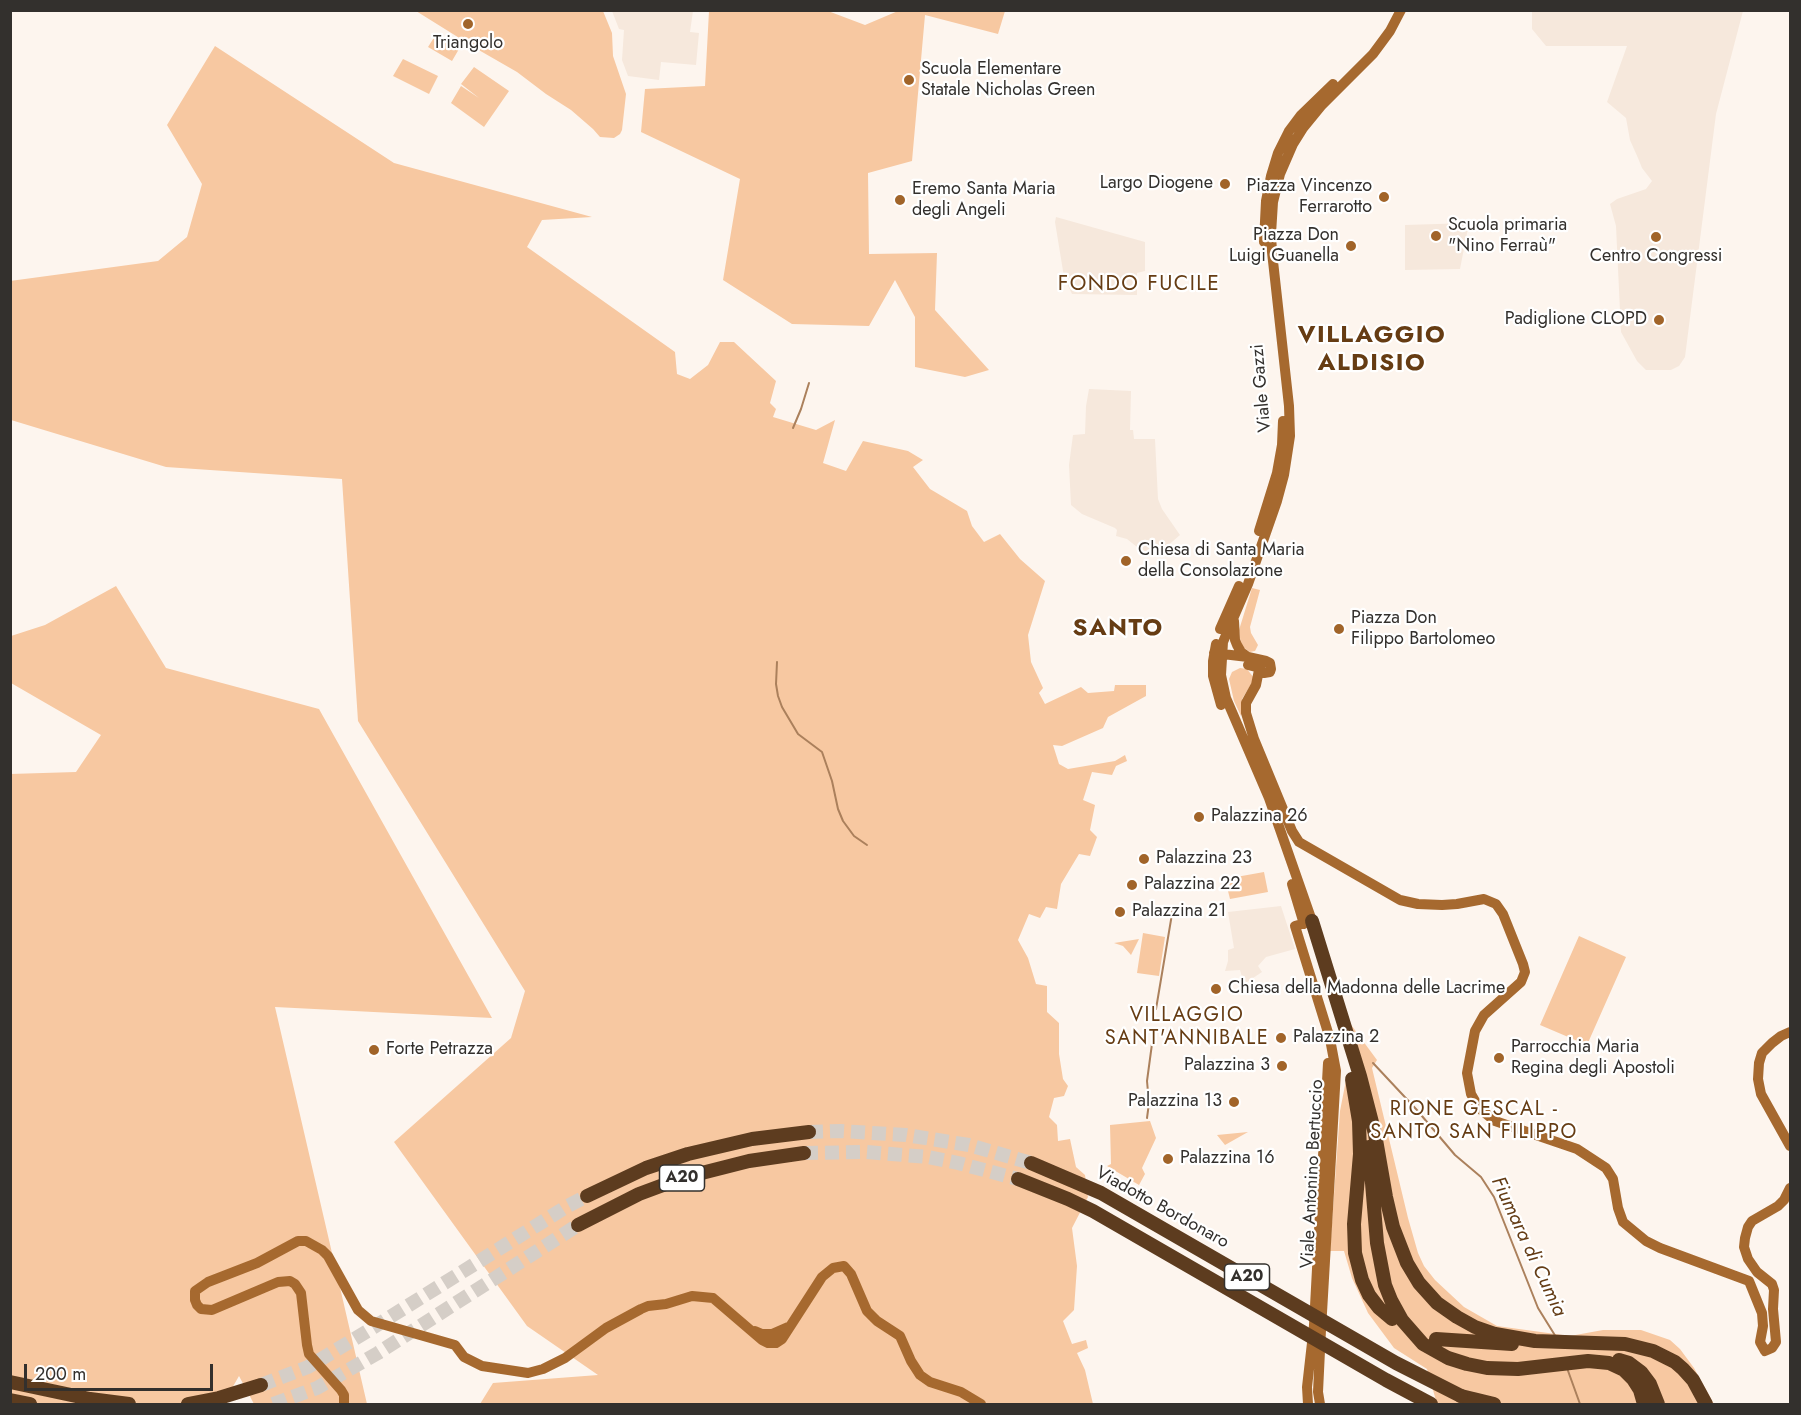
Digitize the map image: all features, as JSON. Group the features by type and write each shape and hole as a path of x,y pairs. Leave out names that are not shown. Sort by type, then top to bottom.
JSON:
{"highway":[{"path":"1304,924 1363,1112 1377,1243 1387,1291 1395,1308 1412,1333 1423,1344 1439,1354 1458,1362 1479,1366 1518,1369 1588,1361 1614,1365 1624,1370 1633,1379 1640,1390 1644,1404"},
{"path":"1304,924 1368,1107 1397,1240 1413,1274 1437,1303 1466,1322 1504,1336 1535,1341 1625,1344 1653,1351 1675,1362 1683,1369 1693,1380 1704,1404"},
{"path":"1352,1079 1359,1121 1360,1154 1354,1218 1355,1253 1362,1280 1369,1295 1392,1319"},
{"path":"1368,1107 1385,1264 1398,1305 1420,1335 1433,1346 1449,1354 1487,1363 1518,1364 1588,1356 1617,1359 1641,1372 1650,1384 1658,1404"},
{"name":"A20","path":"586,1196 646,1168 688,1154 752,1139 802,1133"},
{"name":"A20","path":"578,1225 618,1204 682,1178 749,1161 799,1154"},
{"name":"Viadotto Bordonaro","path":"1031,1163 1101,1193 1396,1363 1461,1395"},
{"name":"Viadotto Bordonaro","path":"1018,1179 1092,1211 1431,1404"},
{"path":"1436,1339 1625,1348 1639,1351 1657,1357 1680,1372 1704,1404"},
{"path":"10,1382 90,1399 129,1404"},
{"path":"188,1404 219,1398 261,1385"},
{"path":"1461,1395 1494,1404"},
{"name":"A20","path":"1461,1395 1481,1404"},
{"path":"10,1401 30,1404"}],"street":[{"name":"Viale Gazzi","path":"1221,655 1221,629 1270,499 1283,436 1282,406 1264,252 1264,213 1270,176 1278,153 1295,123 1315,100 1362,56 1378,36 1393,10"},
{"name":"Viale Gazzi","path":"1301,952 1295,937 1304,924 1266,809 1219,701 1213,676 1223,642 1277,501 1290,436 1289,406 1272,252 1272,214 1275,189 1293,144 1308,121 1373,54 1390,31 1401,10"},
{"path":"1234,616 1235,640 1241,652 1248,661 1264,672 1246,703 1246,718 1292,831 1299,842 1400,900 1430,905 1457,904 1484,899 1499,907 1524,969 1524,976 1521,982 1484,1015 1475,1031 1467,1073 1469,1089 1485,1114 1495,1121 1576,1149 1606,1168 1613,1179 1623,1222 1646,1241 1749,1281 1762,1313 1763,1326 1759,1339 1765,1351 1772,1348 1776,1342 1774,1290 1772,1284 1757,1272 1748,1259 1744,1247 1745,1238 1752,1221 1778,1206 1791,1188"},
{"path":"1221,655 1248,661"},
{"name":"Viale Antonino Bertuccio","path":"1301,952 1324,1040 1329,1071 1314,1325 1307,1387 1308,1404"},
{"name":"Viale Antonino Bertuccio","path":"1301,952 1330,1039 1336,1071 1318,1392 1320,1404"},
{"path":"1791,1032 1781,1036 1762,1053 1758,1079 1761,1094 1791,1146"},
{"path":"344,1404 344,1395 341,1390 315,1363 308,1350 301,1293 295,1284 290,1281 278,1282 217,1308 207,1310 197,1305 195,1291 201,1286 257,1263 298,1241 306,1241 328,1256 358,1310 367,1319 384,1326 455,1345 464,1357 482,1366 532,1373 565,1358 606,1328 641,1309 699,1296 713,1298 750,1329 767,1335 782,1331 789,1327 822,1277 833,1268 844,1266 851,1274 867,1311 877,1322 900,1336 920,1376 930,1382 961,1392 981,1404"}],"shaded area":[{"path":"416,11 603,11 612,33 613,56 626,94 620,134 614,138 600,137 571,110 517,72"},
{"path":"612,11 693,11 690,32 699,33 696,65 661,62 659,80 628,76 622,60 624,30 619,29"},
{"path":"709,11 828,11 865,25 898,11 1005,11 998,34 925,15 912,161 868,173 869,254 937,253 935,310 989,370 965,377 915,367 915,317 895,280 869,326 792,324 723,280 740,179 641,132 645,89 705,86"},
{"path":"1532,11 1743,11 1716,114 1685,357 1679,366 1671,370 1646,370 1637,361 1621,332 1616,226 1610,204 1617,199 1646,189 1652,181 1642,168 1630,140 1626,118 1607,102 1627,46 1546,46 1532,29"},
{"path":"435,36 459,49 452,61 428,47"},
{"path":"215,46 394,163 592,217 542,220 527,247 675,352 677,374 690,379 708,365 720,342 734,342 776,381 770,403 776,409 773,417 816,430 835,420 823,463 846,471 863,441 908,451 923,460 913,467 930,489 967,511 972,526 984,542 1000,534 1020,559 1045,581 1028,635 1031,662 1043,688 1039,693 1045,704 1081,687 1088,693 1114,691 1115,685 1146,685 1146,696 1108,717 1103,728 1062,746 1053,745 1059,764 1068,769 1115,761 1125,755 1127,761 1116,766 1112,775 1092,772 1083,800 1095,805 1090,830 1097,837 1090,856 1079,854 1061,884 1057,909 1046,907 1040,918 1029,914 1018,940 1028,958 1036,984 1047,986 1047,1012 1059,1023 1059,1054 1063,1079 1068,1086 1064,1096 1054,1098 1049,1117 1057,1125 1058,1141 1070,1139 1076,1167 1085,1175 1088,1197 1072,1228 1077,1266 1074,1310 1063,1321 1072,1344 1086,1340 1088,1348 1077,1353 1085,1370 1093,1404 480,1404 493,1383 598,1375 527,1326 394,1142 511,1038 525,991 358,721 342,479 166,467 11,420 10,281 158,261 187,237 202,184 167,125"},
{"path":"403,59 438,76 429,94 393,76"},
{"path":"474,67 509,91 484,127 451,103 461,86 479,98 461,84"},
{"path":"1056,217 1145,242 1145,271 1137,273 1137,295 1072,294 1064,277"},
{"name":"Scuola primaria \"Nino Ferraù\"","path":"1469,223 1460,269 1405,270 1405,225"},
{"path":"1089,389 1131,391 1130,430 1133,430 1134,439 1155,439 1158,499 1162,509 1180,535 1158,554 1142,551 1127,539 1116,536 1115,528 1082,514 1071,505 1069,465 1073,435 1085,434"},
{"path":"116,586 166,668 319,709 492,1018 275,1007 367,1404 254,1404 239,1376 223,1404 11,1404 10,774 76,772 101,735 11,683 11,636 45,625"},
{"path":"1252,588 1260,590 1250,627 1258,645 1255,651 1250,652 1241,646 1239,630"},
{"path":"1240,668 1247,669 1254,678 1242,699 1241,716 1234,701 1229,679 1232,672"},
{"path":"1264,872 1268,892 1230,899 1225,879"},
{"path":"1281,906 1295,949 1266,957 1258,966 1262,972 1244,984 1240,970 1225,971 1228,950 1234,948 1228,912"},
{"path":"1143,933 1165,937 1159,976 1137,973"},
{"path":"1579,936 1626,957 1587,1045 1540,1025"},
{"path":"1139,939 1131,955 1123,946 1114,943"},
{"path":"1346,1018 1377,1060 1372,1068 1408,1218 1418,1253 1424,1266 1435,1280 1464,1307 1497,1326 1570,1336 1603,1330 1641,1330 1670,1340 1694,1368 1714,1404 1437,1404 1427,1369 1394,1348 1368,1313 1352,1278 1344,1251 1330,1251 1340,1111 1347,1075 1362,1069"},
{"path":"1150,1121 1156,1138 1142,1168 1145,1174 1139,1185 1107,1166 1111,1164 1110,1125"},
{"path":"1248,1132 1225,1145 1217,1135"}],"waterway":[{"path":"793,428 809,383"},
{"path":"777,662 776,684 782,707 798,734 822,752 843,821 854,836 867,845"},
{"path":"1156,1009 1173,908"},
{"path":"1147,1118 1149,1103 1147,1081 1154,1029"},
{"name":"Fiumara di Cumia","path":"1373,1063 1455,1155 1481,1177 1494,1197 1538,1308 1556,1337"},
{"name":"Fiumara di Cumia","path":"1567,1368 1580,1404"}],"tunnel":[{"path":"809,1132 841,1131 906,1135 969,1145 1031,1163"},
{"path":"804,1153 866,1152 928,1157 1018,1179"},
{"path":"261,1385 308,1367 587,1196"},
{"path":"273,1404 317,1388 378,1353 578,1225"}],"place":[{"name":"Triangolo","path":"468,24"},
{"name":"Scuola Elementare Statale Nicholas Green","path":"909,80"},
{"name":"Largo Diogene","path":"1225,184"},
{"name":"Piazza Vincenzo Ferrarotto","path":"1384,197"},
{"name":"Eremo Santa Maria degli Angeli","path":"900,200"},
{"name":"Scuola primaria \"Nino Ferraù\"","path":"1436,236"},
{"name":"Centro Congressi","path":"1656,237"},
{"name":"Piazza Don Luigi Guanella","path":"1351,246"},
{"name":"Padiglione CLOPD","path":"1659,320"},
{"name":"Chiesa di Santa Maria della Consolazione","path":"1126,561"},
{"name":"Piazza Don Filippo Bartolomeo","path":"1339,629"},
{"name":"Palazzina 26","path":"1199,817"},
{"name":"Palazzina 23","path":"1144,859"},
{"name":"Palazzina 22","path":"1132,885"},
{"name":"Palazzina 21","path":"1120,912"},
{"name":"Chiesa della Madonna delle Lacrime","path":"1216,989"},
{"name":"Palazzina 2","path":"1281,1038"},
{"name":"Forte Petrazza","path":"374,1050"},
{"name":"Parrocchia Maria Regina degli Apostoli","path":"1499,1058"},
{"name":"Palazzina 3","path":"1282,1066"},
{"name":"Palazzina 13","path":"1234,1102"},
{"name":"Palazzina 16","path":"1168,1159"}],"district":[{"name":"FONDO FUCILE","path":"1139,285"},
{"name":"VILLAGGIO ALDISIO","path":"1372,350"},
{"name":"SANTO","path":"1118,629"},
{"name":"VILLAGGIO SANT'ANNIBALE","path":"1187,1028"},
{"name":"RIONE GESCAL - SANTO SAN FILIPPO","path":"1474,1122"}]}
